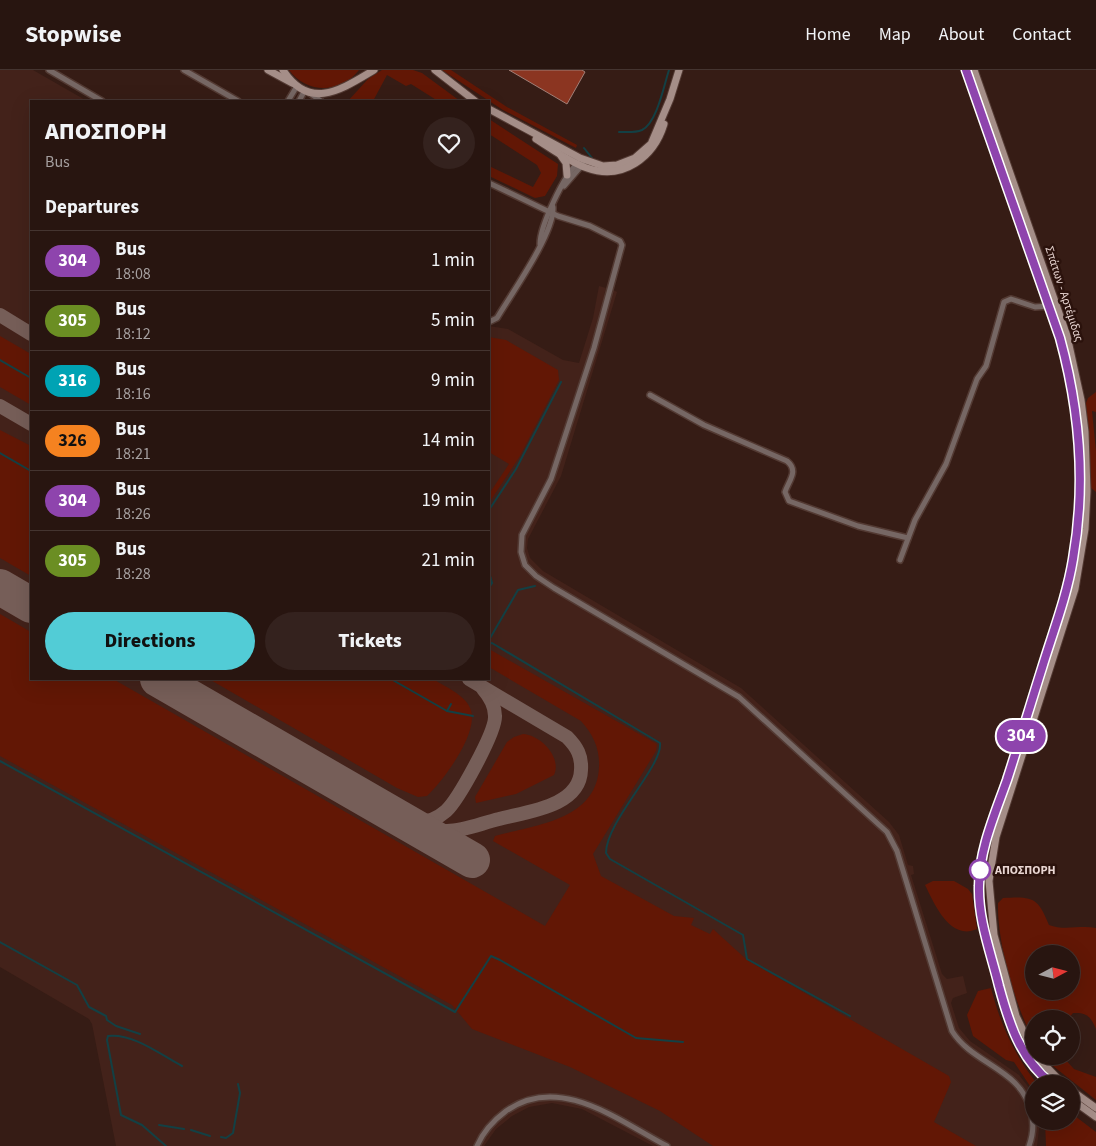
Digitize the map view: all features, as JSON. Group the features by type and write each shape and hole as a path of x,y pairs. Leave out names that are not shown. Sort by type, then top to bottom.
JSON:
{"main road":[{"path":"268,70 306,90 330,93 343,89 374,70"},
{"path":"283,70 297,86"},
{"path":"355,82 364,70"},
{"path":"490,111 599,171 629,167 645,157 659,140 679,70"},
{"name":"Σπάτων - Αρτέμιδας","path":"966,70 1050,306 1068,368 1078,433 1080,462 1078,527 1067,588 985,845 979,886 982,920 1012,1030 1033,1065 1043,1075"},
{"name":"Σπάτων - Αρτέμιδας","path":"974,70 1067,336 1086,432 1087,491 1078,571 1065,621 996,837 989,881 994,935 1016,1016 1025,1034"},
{"path":"436,72 475,100"},
{"path":"503,118 557,152 581,162"},
{"path":"557,152 566,163 567,175"},
{"name":"Σπάτων - Αρτέμιδας","path":"1045,1065 1055,1075"},
{"path":"1080,1096 1096,1108"},
{"path":"1080,1105 1096,1117"}],"street":[{"path":"49,70 100,100"},
{"path":"184,70 236,100"},
{"path":"289,100 297,86"},
{"path":"299,100 306,90 320,100"},
{"path":"490,322 497,318 548,231 552,211 567,175 581,162"},
{"path":"560,193 581,162"},
{"path":"490,183 590,226 620,241 621,249 594,348 552,479 522,535 521,552 525,565 536,576 554,588 739,697 887,832 897,851 952,1031 959,1041 1010,1076 1024,1092 1032,1118 1032,1135 1029,1146"},
{"path":"900,560 918,512 946,464 978,379 986,366 1004,302 1011,299 1035,307 1050,306"},
{"path":"650,395 704,425 787,461 793,467 793,473 786,492 789,501 858,526 908,538"},
{"path":"477,1146 487,1128 511,1107 529,1099 554,1096 585,1102 667,1146"}],"shaded area":[{"path":"0,70 33,70 85,100 30,100 30,680 490,680 490,326 508,329 563,360 579,363 593,318 599,286 606,288 604,295 611,297 613,290 617,292 561,476 528,539 527,548 530,558 543,571 741,688 889,822 899,835 908,865 913,866 914,874 911,875 942,974 947,979 963,976 967,993 953,998 951,1003 959,1028 970,1041 1019,1075 1025,1083 1025,1130 1039,1130 1037,1146 653,1146 582,1109 552,1103 529,1107 512,1116 496,1129 484,1146 116,1146 92,1024 89,1019 0,967"},
{"path":"289,70 359,70 343,83 324,88 314,87 305,83 296,78"},
{"path":"382,70 413,70 422,73 459,100 436,100 411,84 406,86 387,75 374,100 349,100 368,79"},
{"path":"442,70 451,70 507,107 577,145 576,148 503,110"},
{"path":"490,120 558,164 557,176 545,196 535,198 490,176 490,166 533,187 541,173 537,165 490,135"},
{"path":"0,336 30,353 30,404 0,387"},
{"path":"490,337 506,340 558,370 559,380 520,456 490,501 490,492 509,464 490,453"},
{"path":"1096,392 1096,412 1092,411 1096,451 1096,492 1090,487 1086,403 1088,398"},
{"path":"0,430 30,445 30,575 0,558"},
{"path":"0,614 30,631 30,680 115,680 545,926 570,885 493,841 495,836 561,817 576,809 588,799 596,785 599,767 597,748 589,731 581,721 490,668 490,650 657,744 656,751 593,854 601,876 674,916 694,918 691,925 710,934 713,929 747,960 949,1076 951,1082 934,1122 976,1146 713,1146 660,1111 570,1067 472,1029 452,1005 0,756"},
{"path":"211,680 435,680 454,691 467,703 472,718 470,729 459,755 451,768 427,796 418,797 397,788"},
{"path":"523,734 537,738 548,748 555,762 554,775 516,794 476,803 475,797 507,742"},
{"path":"933,881 954,881 968,889 972,894 977,929 967,931 951,926 939,911 925,885"},
{"path":"1003,898 1022,898 1038,904 1049,925 1060,928 1096,928 1096,1029 1090,1018 1080,1013 1080,1010 1025,1010 1025,1022 1008,973 998,919 998,903"},
{"path":"991,988 999,1015 1009,1038 1031,1075 1025,1075 1025,1078 1014,1062 1006,1060 973,1036 967,1015 978,991"},
{"path":"1052,1065 1070,1065 1074,1069 1096,1077 1096,1100 1080,1087 1080,1075 1064,1075"},
{"path":"1080,1120 1096,1132 1096,1146 1046,1146 1045,1130 1080,1130"}],"building":[{"path":"509,70 582,70 585,72 567,104"}],"waterway":[{"path":"619,132 642,130 652,120 669,70"},
{"path":"584,148 592,158"},
{"path":"0,360 30,377"},
{"path":"490,508 516,469 561,382"},
{"path":"0,453 30,470"},
{"path":"490,576 492,583"},
{"path":"490,581 492,583 490,586"},
{"path":"490,638 518,590 535,586"},
{"path":"490,644 492,643 660,743 659,753 653,765 624,810 608,840 606,853 610,859 743,935 747,959 850,1016"},
{"path":"393,680 447,711 473,716"},
{"path":"447,711 451,704"},
{"path":"0,761 455,1012 491,956 636,1038 683,1042"},
{"path":"0,942 77,985 89,1007 106,1016 107,1020 116,1026 140,1034"},
{"path":"166,1146 142,1125 121,1115 107,1040 108,1036 117,1036 137,1041 182,1066"},
{"path":"221,1137 226,1138 233,1133 240,1093 238,1084"},
{"path":"159,1125 184,1129"},
{"path":"191,1130 210,1136"}],"taxiway":[{"path":"0,315 30,333"},
{"path":"0,406 30,423"},
{"path":"403,820 435,831 460,830 549,806 571,792 578,782 581,770 580,756 574,744 567,737 471,680"},
{"path":"414,822 431,820 446,811 459,794 483,750 494,724 495,716 492,702 483,689"}],"runway":[{"path":"0,587 30,604"},
{"path":"160,680 472,860"}],"bus line":[{"name":"304","path":"966,70 1060,338 1068,368 1078,433 1080,462 1078,527 1073,561 1058,618 985,845 979,886 982,920 1012,1030 1023,1051 1042,1075"}],"place":[{"name":"ΑΠΟΣΠΟΡΗ","path":"980,870"}]}
